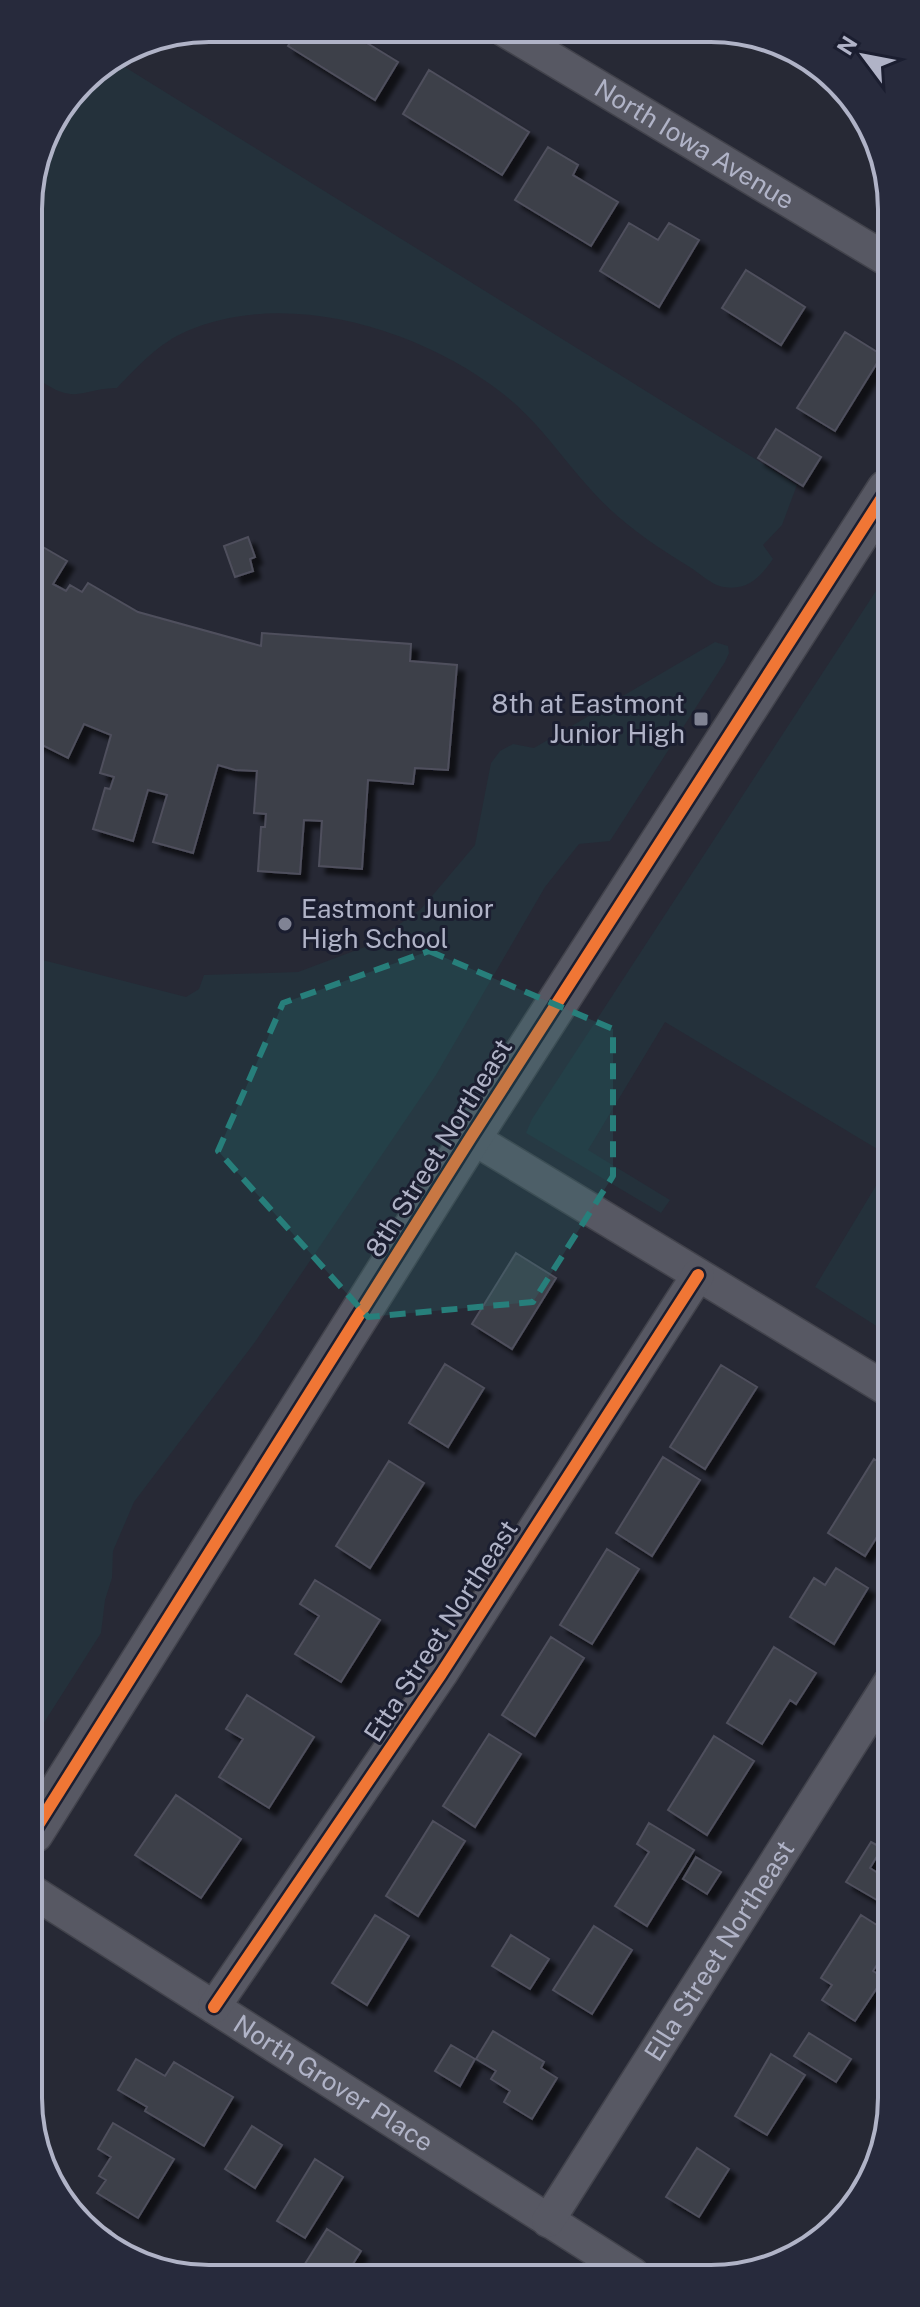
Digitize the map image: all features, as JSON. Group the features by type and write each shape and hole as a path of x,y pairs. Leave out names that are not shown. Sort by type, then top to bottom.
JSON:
{"street":[{"name":"North Iowa Avenue","path":"524,42 878,254"},
{"name":"8th Street Northeast","path":"42,1819 471,1137 878,504"},
{"path":"471,1137 878,1384"},
{"name":"Etta Street Northeast","path":"214,2007 441,1674 698,1275"},
{"name":"Ella Street Northeast","path":"548,2221 878,1701"},
{"name":"North Grover Place","path":"42,1898 619,2265"}],"highlighted area":[{"path":"429,951 613,1029 613,1176 533,1302 368,1317 218,1151 283,1003"}],"shaded area":[{"path":"123,66 797,485 782,525 763,545 773,559 753,581 740,587 724,587 710,581 625,523 592,491 539,428 502,393 469,370 393,334 351,322 309,315 267,314 226,319 187,331 167,342 117,388 71,394 42,381 43,187 55,145 70,116 99,83"},
{"path":"878,588 878,1149 665,1022 588,1150 670,1200 661,1213 526,1133 532,1119"},
{"path":"715,642 728,646 725,662 610,841 579,844 545,887 436,1075 255,1342 134,1502 113,1551 112,1578 105,1600 101,1633 42,1726 42,960 186,997 199,989 204,975 298,972 370,945 421,909 475,845 491,763 500,751 513,744 534,748"},
{"path":"878,1182 878,1327 815,1287"}],"building":[{"path":"291,42 365,42 398,62 375,100 288,46"},
{"path":"429,70 529,132 502,175 403,114"},
{"path":"548,147 578,165 573,175 618,202 591,246 515,200"},
{"path":"629,223 658,240 669,223 699,240 659,307 600,271"},
{"path":"746,270 805,307 781,345 722,308"},
{"path":"845,332 878,353 878,361 835,431 797,408"},
{"path":"776,429 821,457 803,486 758,458"},
{"path":"248,537 255,557 250,559 253,571 235,577 224,546"},
{"path":"42,546 67,561 53,584 66,591 70,585 82,592 88,583 138,612 261,646 262,633 411,644 410,661 457,665 448,770 415,768 413,784 368,780 362,869 319,866 322,821 304,820 300,874 258,871 261,827 265,827 266,814 254,813 257,771 218,765 193,853 153,842 167,795 148,790 133,841 93,829 105,788 110,789 114,777 100,773 111,735 84,724 68,758 42,745"},
{"path":"516,1253 556,1278 512,1349 472,1324"},
{"path":"445,1364 484,1388 448,1447 409,1423"},
{"path":"721,1365 757,1387 705,1469 670,1447"},
{"path":"663,1457 700,1480 652,1556 616,1533"},
{"path":"874,1459 878,1462 878,1535 865,1556 828,1533"},
{"path":"389,1461 424,1483 370,1568 336,1546"},
{"path":"607,1549 639,1569 592,1644 560,1625"},
{"path":"836,1568 868,1588 834,1644 790,1617 814,1578 825,1585"},
{"path":"315,1580 380,1620 341,1682 295,1654 319,1616 300,1604"},
{"path":"551,1637 584,1658 535,1736 502,1715"},
{"path":"774,1647 816,1673 796,1704 790,1700 762,1744 727,1723"},
{"path":"247,1695 314,1737 269,1808 219,1777 243,1739 226,1729"},
{"path":"489,1734 521,1754 475,1827 443,1806"},
{"path":"714,1736 754,1761 707,1835 668,1810"},
{"path":"176,1795 241,1839 201,1898 135,1855"},
{"path":"433,1821 465,1841 418,1916 386,1896"},
{"path":"649,1823 694,1850 647,1926 615,1906 649,1852 637,1844"},
{"path":"871,1842 878,1846 878,1855 870,1868 878,1873 877,1900 846,1882"},
{"path":"696,1857 721,1872 707,1894 683,1879"},
{"path":"375,1915 409,1936 367,2005 332,1983"},
{"path":"861,1915 878,1926 878,1963 873,1971 878,1974 878,1989 855,2021 822,2000 832,1985 821,1978"},
{"path":"594,1926 632,1950 592,2014 553,1990"},
{"path":"511,1935 549,1959 530,1989 492,1966"},
{"path":"493,2031 544,2062 541,2068 557,2078 532,2119 504,2102 510,2091 491,2079 496,2071 476,2059"},
{"path":"809,2033 851,2059 836,2082 794,2056"},
{"path":"451,2045 475,2059 460,2086 435,2071"},
{"path":"771,2054 805,2075 767,2135 735,2116"},
{"path":"136,2059 165,2076 174,2062 233,2097 204,2146 145,2111 147,2107 118,2090"},
{"path":"113,2123 174,2159 138,2218 97,2193 106,2180 99,2176 111,2157 98,2149"},
{"path":"252,2126 282,2145 255,2188 225,2169"},
{"path":"697,2148 729,2169 699,2217 666,2197"},
{"path":"315,2159 343,2177 305,2238 277,2221"},
{"path":"327,2229 361,2251 352,2265 304,2265"}],"cycle path":[{"path":"42,1819 471,1137 878,504"},
{"path":"214,2007 441,1674 698,1275"}],"place":[{"name":"8th at Eastmont Junior High","path":"701,719"},
{"name":"Eastmont Junior High School","path":"285,924"}]}
